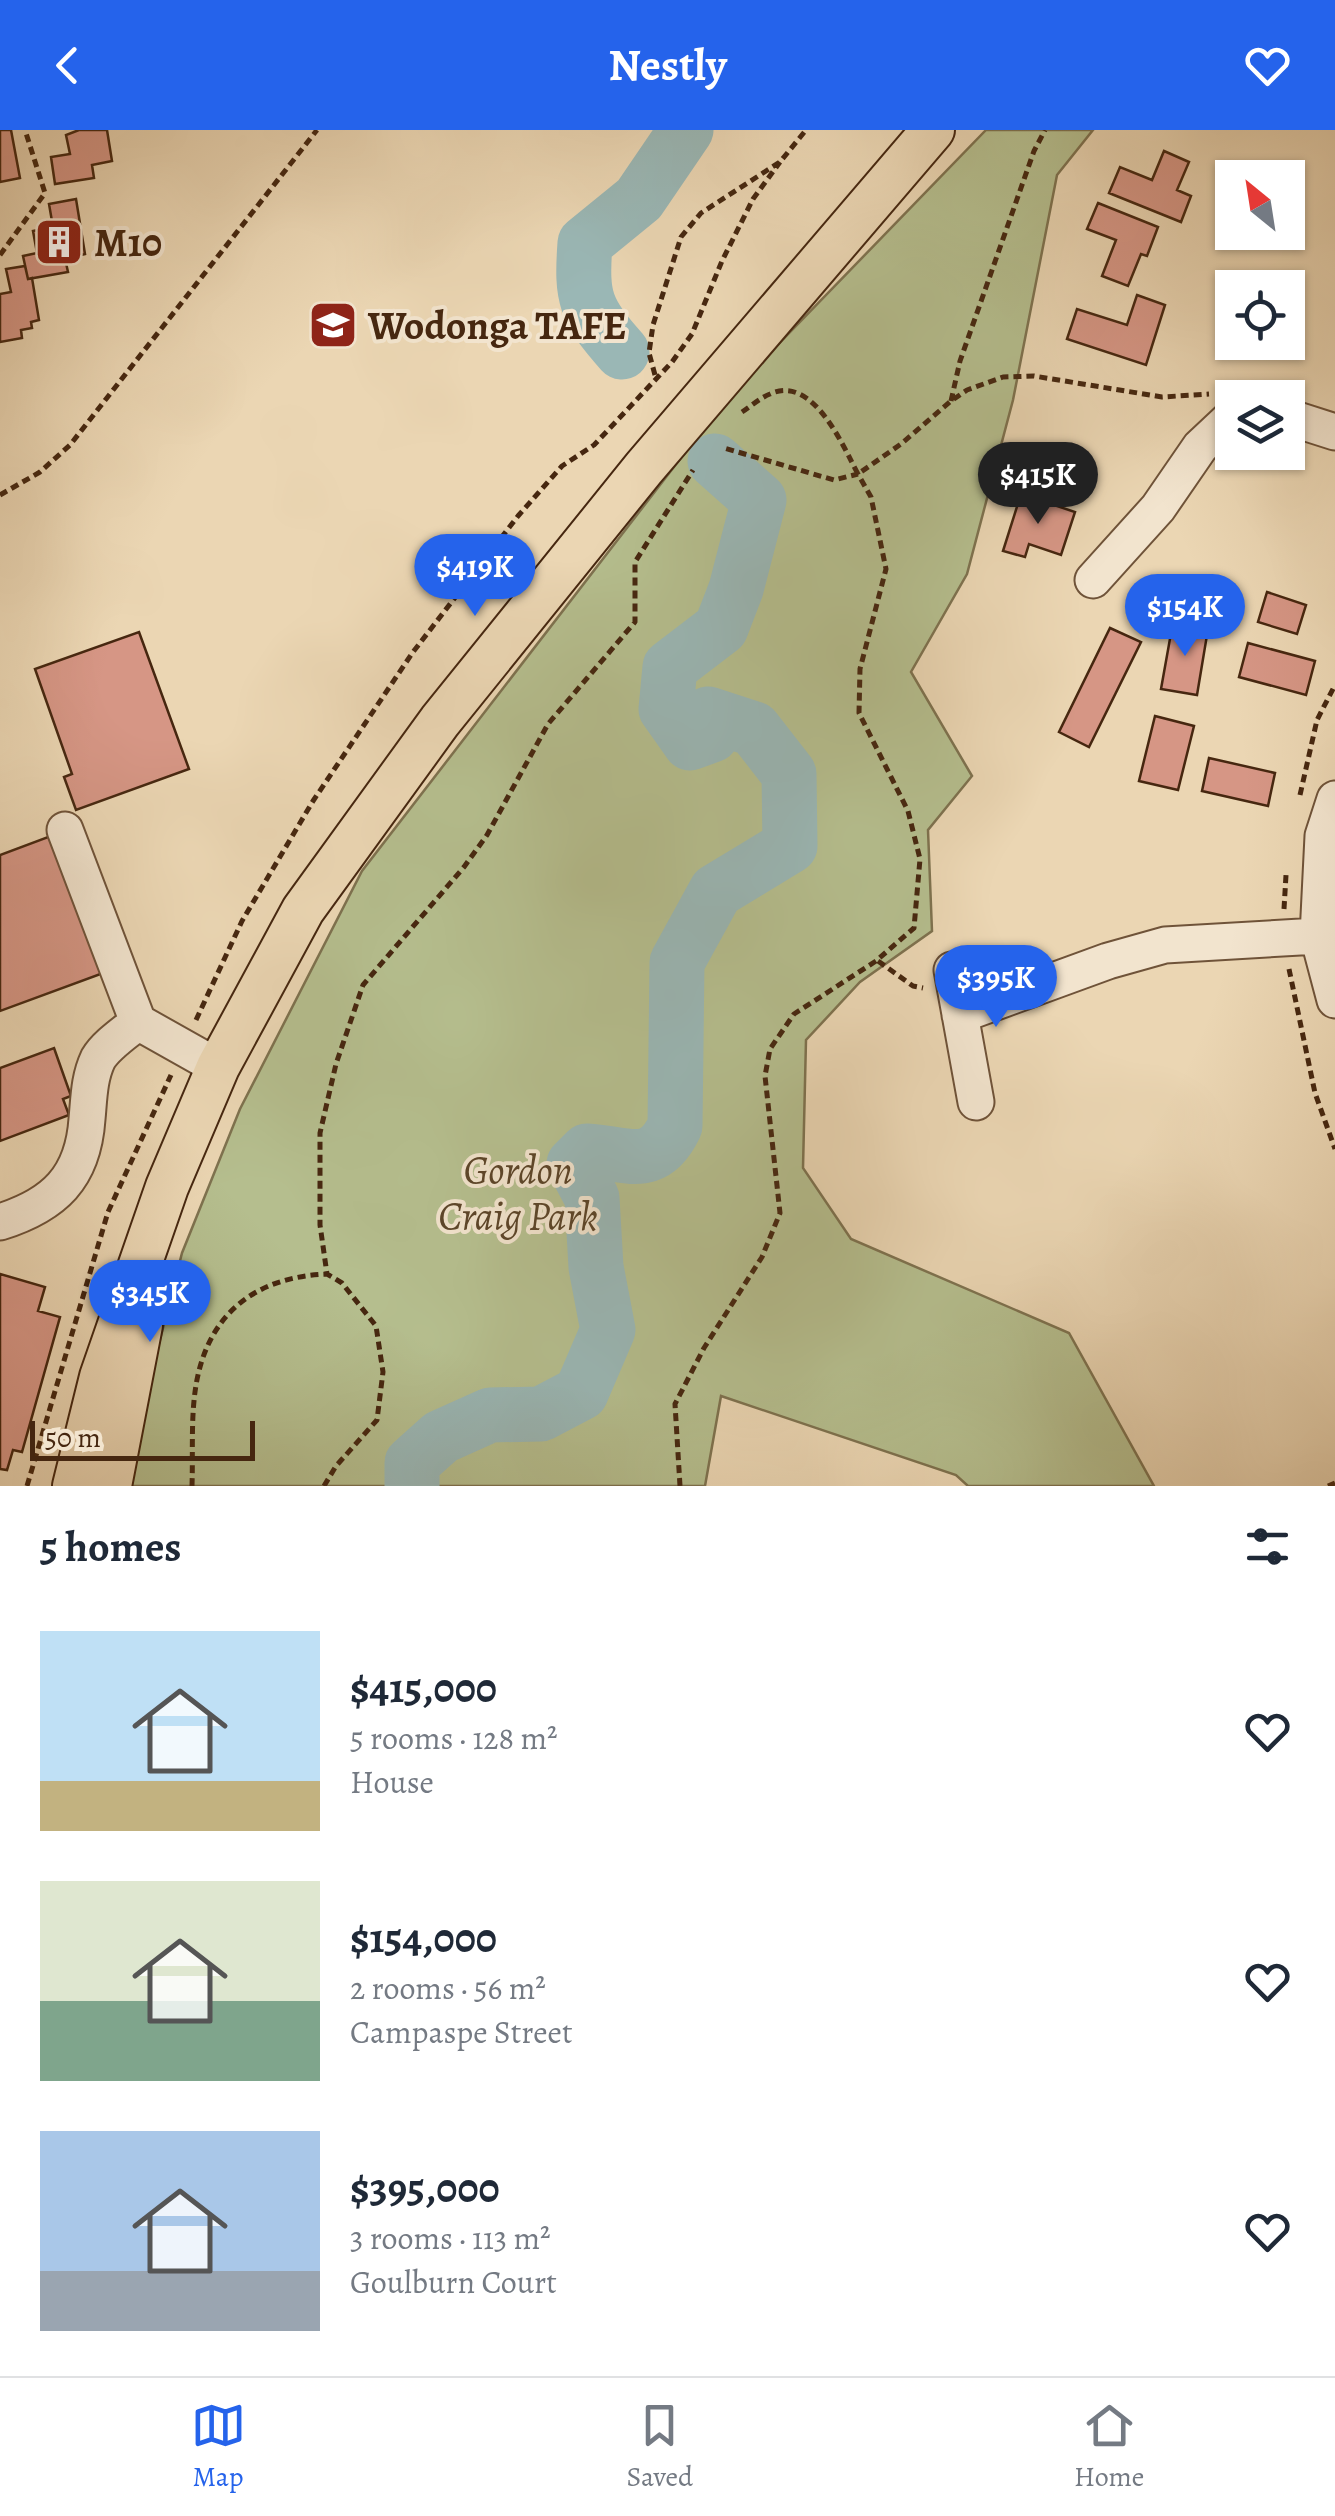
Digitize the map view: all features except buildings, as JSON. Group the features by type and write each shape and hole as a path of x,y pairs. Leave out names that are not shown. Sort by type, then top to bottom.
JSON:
{"main road":[{"path":"74,1486 101,1376 167,1187 218,1067 304,910 440,721 644,468 931,134"},
{"path":"110,1486 167,1187"}],"street":[{"path":"1093,580 1158,508 1215,421"},
{"path":"1305,422 1335,432"},
{"path":"1335,799 1323,836 1318,936 1335,1000"},
{"path":"65,830 138,1022 218,1067"},
{"path":"976,1102 956,993 1165,945 1318,936"},
{"path":"0,1222 53,1199 74,1172 87,1126 89,1084 100,1055 138,1022"}],"path":[{"path":"0,256 45,194 25,130"},
{"path":"0,494 40,472 70,445 317,130"},
{"path":"655,375 650,353 653,325 681,237 701,213 780,162 806,130"},
{"path":"950,400 960,361 1034,151 1045,130"},
{"path":"724,448 834,480 858,474 902,444 950,400 1003,377 1034,376 1148,395 1201,392 1215,401"},
{"path":"680,1486 675,1404 704,1348 762,1257 780,1212 766,1076 770,1049 794,1014 876,961 914,928 920,859 908,811 859,713 860,669 886,569 871,497 829,420 813,402 790,390 772,392 737,416"},
{"path":"328,1274 320,1226 320,1133 336,1064 363,985 464,867 487,835 548,724 635,622 636,562 693,470"},
{"path":"876,961 913,986 956,993"},
{"path":"192,1486 194,1394 202,1358 232,1308 258,1289 298,1275 328,1274 342,1283 376,1326 383,1372 377,1420 336,1466 324,1486"},
{"path":"1328,1486 1335,1483"}],"green space":[{"name":"Gordon Craig Park","path":"986,130 1093,130 1057,175 1013,400 967,574 911,672 972,776 928,830 932,931 860,982 806,1040 803,1168 851,1239 1069,1333 1154,1486 968,1486 956,1475 721,1396 705,1486 123,1486 182,1253 240,1109 362,871 731,393"}],"waterway":[{"path":"622,352 588,303 585,243 639,199 686,130"},
{"path":"412,1486 412,1463 441,1437 490,1415 541,1414 581,1393 608,1330 596,1267 592,1198 574,1164 587,1151 648,1155 667,1140 675,1126 677,962 716,891 790,846 789,774 754,729 708,714 712,735 690,743 666,709 670,667 721,628 736,589 759,500 715,461"}],"place":[{"name":"M10","path":"59,242"},
{"name":"Wodonga TAFE","path":"333,325"}]}
